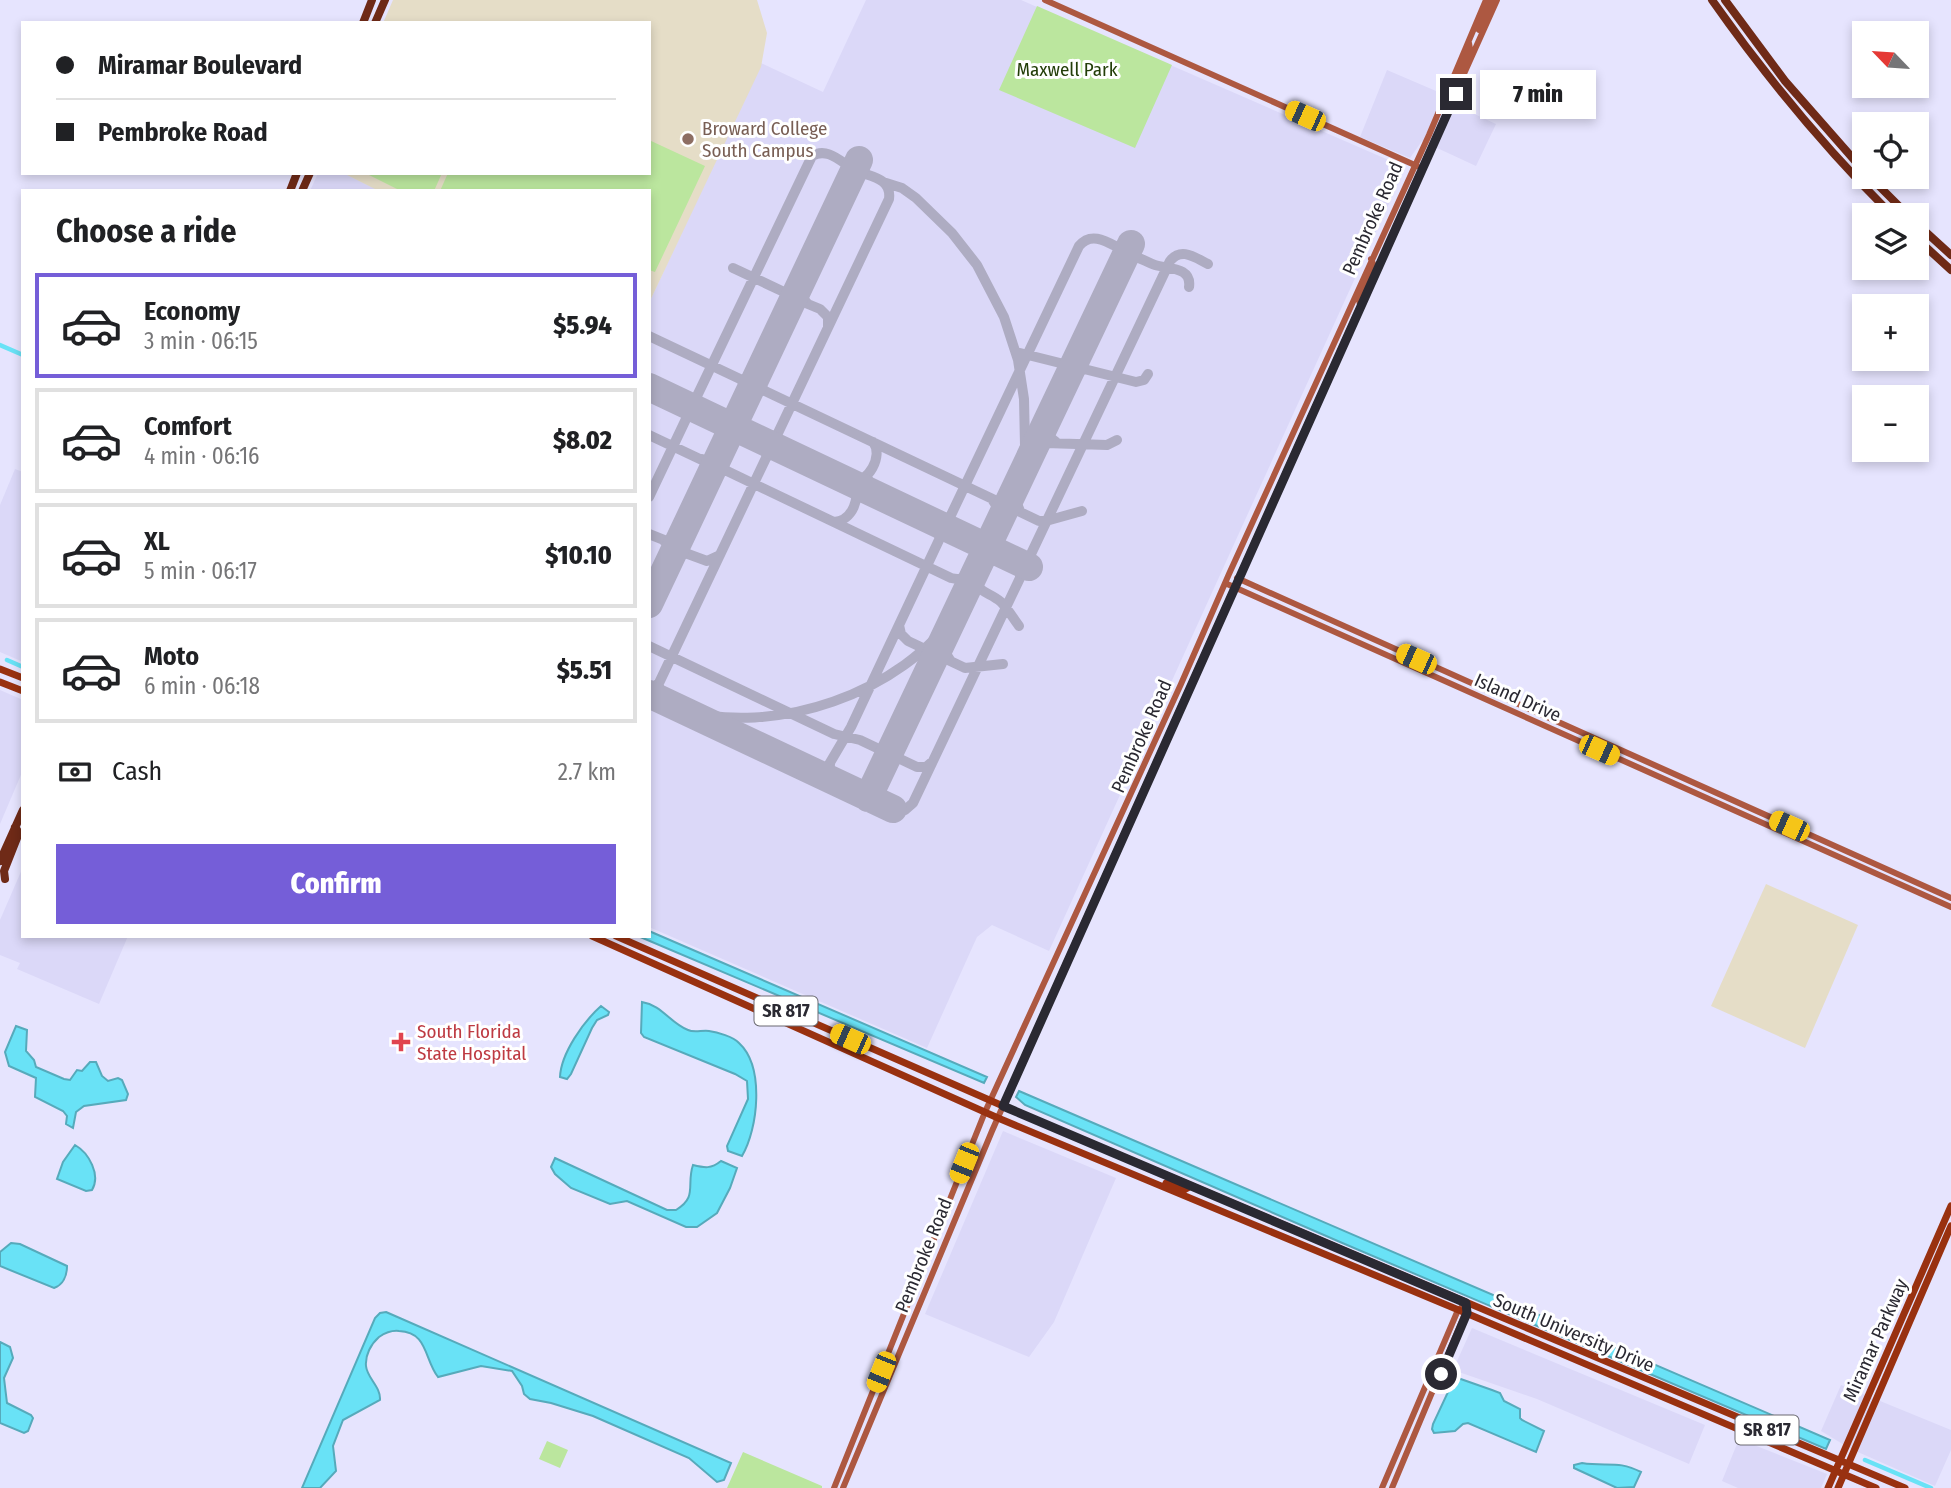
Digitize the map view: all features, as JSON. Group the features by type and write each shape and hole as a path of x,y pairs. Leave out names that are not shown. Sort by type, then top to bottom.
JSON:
{"highway":[{"path":"363,21 372,0"},
{"path":"376,21 385,0"},
{"path":"1712,0 1801,117 1881,203"},
{"path":"1725,0 1785,81 1852,156"},
{"path":"1882,189 1896,203"},
{"path":"1929,235 1951,255"},
{"path":"1929,250 1951,270"},
{"path":"0,861 21,814"},
{"path":"5,879 4,871 19,833 15,827"},
{"path":"0,890 21,844"}],"main road":[{"path":"1045,0 1422,168"},
{"name":"Pembroke Road","path":"834,1488 990,1100 1122,816 1486,0"},
{"name":"Pembroke Road","path":"844,1488 1003,1106 1454,99 1476,48 1475,39 1494,0"},
{"path":"1454,99 1452,92 1470,50 1469,41"},
{"path":"1360,307 1359,300 1374,266 1371,259"},
{"path":"1337,360 1335,350 1351,313 1353,301"},
{"name":"Island Drive","path":"1229,574 1951,898"},
{"name":"Island Drive","path":"1225,583 1951,908"},
{"path":"0,669 21,677"},
{"path":"0,682 21,690"},
{"name":"South University Drive","path":"596,938 998,1118 1467,1313 1876,1488"},
{"name":"South University Drive","path":"621,938 1003,1106 1905,1488"},
{"path":"1123,1170 1184,1190 1191,1186"},
{"name":"Miramar Parkway","path":"1828,1488 1951,1206"},
{"name":"Miramar Parkway","path":"1838,1488 1951,1226"},
{"path":"1382,1488 1458,1310 1466,1303"},
{"path":"1392,1488 1467,1313 1466,1303"},
{"path":"881,1372 891,1376"},
{"path":"1629,1384 1645,1380"}],"shaded area":[{"name":"Broward College South Campus","path":"393,0 757,0 767,33 761,67 651,299 651,189 375,189 347,175 651,175 651,21 384,21"},
{"path":"866,0 1021,0 1400,165 1401,177 1049,951 992,925 977,937 927,1048 651,928 651,299 761,63 823,92"},
{"path":"1387,70 1443,94 1455,105 1496,124 1476,166 1422,141 1410,158 1360,137"},
{"path":"317,175 347,175 376,189 311,189"},
{"path":"15,469 21,471 21,661 0,652 0,505"},
{"path":"0,690 21,699 21,775 0,824"},
{"path":"21,872 21,938 127,938 99,1004 17,969 20,963 0,955 0,920"},
{"path":"1766,884 1858,925 1805,1048 1711,1006"},
{"path":"1003,1131 1116,1178 1054,1322 1029,1357 925,1314"},
{"path":"1472,1328 1705,1425 1689,1464 1537,1399 1453,1370"},
{"path":"1841,1385 1951,1430 1951,1450 1935,1486 1851,1449 1821,1431"},
{"path":"1739,1439 1827,1474 1821,1488 1738,1488 1722,1481"}],"green space":[{"name":"Maxwell Park","path":"1037,6 1172,65 1135,148 999,90"},
{"path":"651,141 705,166 655,272 651,271 651,189 441,189 447,175 651,175"},
{"path":"369,175 441,175 435,189 397,189"},
{"path":"547,1441 568,1450 560,1468 539,1459"},
{"path":"743,1452 822,1486 822,1488 727,1488"}],"water":[{"path":"651,932 987,1077 984,1083 643,938 651,938"},
{"path":"642,1002 655,1007 688,1030 725,1035 739,1043 747,1054 753,1067 756,1098 752,1130 742,1156 728,1151 727,1146 748,1099 747,1081 644,1037 641,1033"},
{"path":"601,1006 609,1012 608,1015 597,1020 571,1074 567,1079 560,1077 564,1058 575,1038"},
{"path":"16,1026 27,1030 26,1051 36,1067 70,1080 77,1070 82,1071 90,1062 96,1062 102,1076 108,1081 118,1078 122,1080 128,1094 126,1100 84,1106 76,1112 73,1128 66,1124 67,1116 63,1111 35,1097 36,1078 9,1066 5,1052"},
{"path":"1019,1091 1830,1440 1826,1449 1340,1242 1025,1105 1016,1097"},
{"path":"75,1145 85,1153 92,1165 95,1178 92,1190 86,1191 57,1179 63,1162"},
{"path":"555,1158 667,1210 676,1210 687,1200 693,1165 708,1167 721,1161 737,1168 717,1213 697,1227 686,1227 627,1201 610,1204 571,1188 551,1167"},
{"path":"11,1243 20,1244 67,1266 62,1282 54,1288 0,1266 0,1252"},
{"path":"386,1312 731,1463 724,1480 717,1482 689,1458 593,1416 530,1399 524,1394 512,1371 481,1366 438,1377 420,1341 408,1333 396,1331 379,1337 366,1358 367,1370 380,1400 343,1420 333,1446 336,1471 320,1488 302,1488 375,1318"},
{"path":"0,1342 10,1347 13,1358 4,1378 7,1403 33,1418 28,1431 24,1433 0,1423"},
{"path":"1455,1377 1500,1393 1504,1401 1520,1409 1522,1420 1544,1431 1536,1452 1468,1423 1455,1431 1434,1433 1433,1424"},
{"path":"1574,1465 1619,1465 1641,1472 1634,1487 1617,1488 1574,1468"}],"waterway":[{"path":"0,345 21,354"},
{"path":"7,660 21,666"},
{"path":"1865,1460 1931,1488"}],"taxiway":[{"path":"651,689 659,683 766,458 773,451 782,450 777,441 778,433 889,199 889,191 883,182 828,154 812,156 697,396 690,401 679,401"},
{"path":"883,182 902,188 916,198 952,233 977,265 1004,317 1018,360 1024,399 1025,446 1014,496 1020,511"},
{"path":"817,774 828,766 851,727 939,540 940,531 935,522 945,521 951,515 1079,246 1084,241 1096,239 1127,252"},
{"path":"893,809 905,810 913,803 1020,578 1020,567 1015,560 1023,560 1031,554 1170,261 1183,254 1208,264"},
{"path":"1120,267 1127,256 1173,268 1187,276 1189,287"},
{"path":"733,268 784,292 790,307 803,302 820,309 828,317 828,327"},
{"path":"782,291 790,292 800,287 801,296 807,303"},
{"path":"651,337 740,379 746,385 748,395 757,390 765,391 1039,521 1082,511"},
{"path":"1020,353 1136,382 1144,380 1148,374"},
{"path":"1064,385 1071,375 1082,370"},
{"path":"740,379 750,380 758,374 759,385 765,391"},
{"path":"686,419 693,413 703,412 698,406 697,396"},
{"path":"651,493 686,419 686,409 679,401"},
{"path":"1046,422 1047,435 1056,442"},
{"path":"766,458 767,448 762,440 770,440 778,433"},
{"path":"651,436 704,461 710,476 718,471 727,471 951,578 965,578 977,569 979,587 1001,602 1019,626"},
{"path":"1030,455 1046,443 1107,445 1117,440"},
{"path":"834,522 846,517 854,507 856,494 851,483 863,479 872,468 877,454 873,442"},
{"path":"702,459 710,461 720,455 721,465 727,471"},
{"path":"856,500 863,493 872,493 867,484 868,475"},
{"path":"992,499 999,510 998,524"},
{"path":"651,535 669,542"},
{"path":"681,536 682,548 688,554 707,561 720,555"},
{"path":"664,541 670,546 671,557 680,553 688,554"},
{"path":"680,709 716,716 755,717 794,712 833,702 870,686 904,665 934,640 957,611"},
{"path":"899,625 901,634 908,641 965,668 1003,664"},
{"path":"945,634 943,649 950,660"},
{"path":"651,647 834,734 860,740 917,767 926,767 933,761"},
{"path":"659,683 659,694 666,702"},
{"path":"830,764 829,776 841,785"}],"runway":[{"path":"651,600 859,160"},
{"path":"868,798 1131,244"},
{"path":"651,388 1029,567"},
{"path":"651,695 893,809"}],"place":[{"name":"Broward College South Campus","path":"688,139"},
{"name":"South Florida State Hospital","path":"401,1042"}],"route":[{"path":"1441,1374 1467,1313 1466,1303 1003,1106 1456,94"}]}
